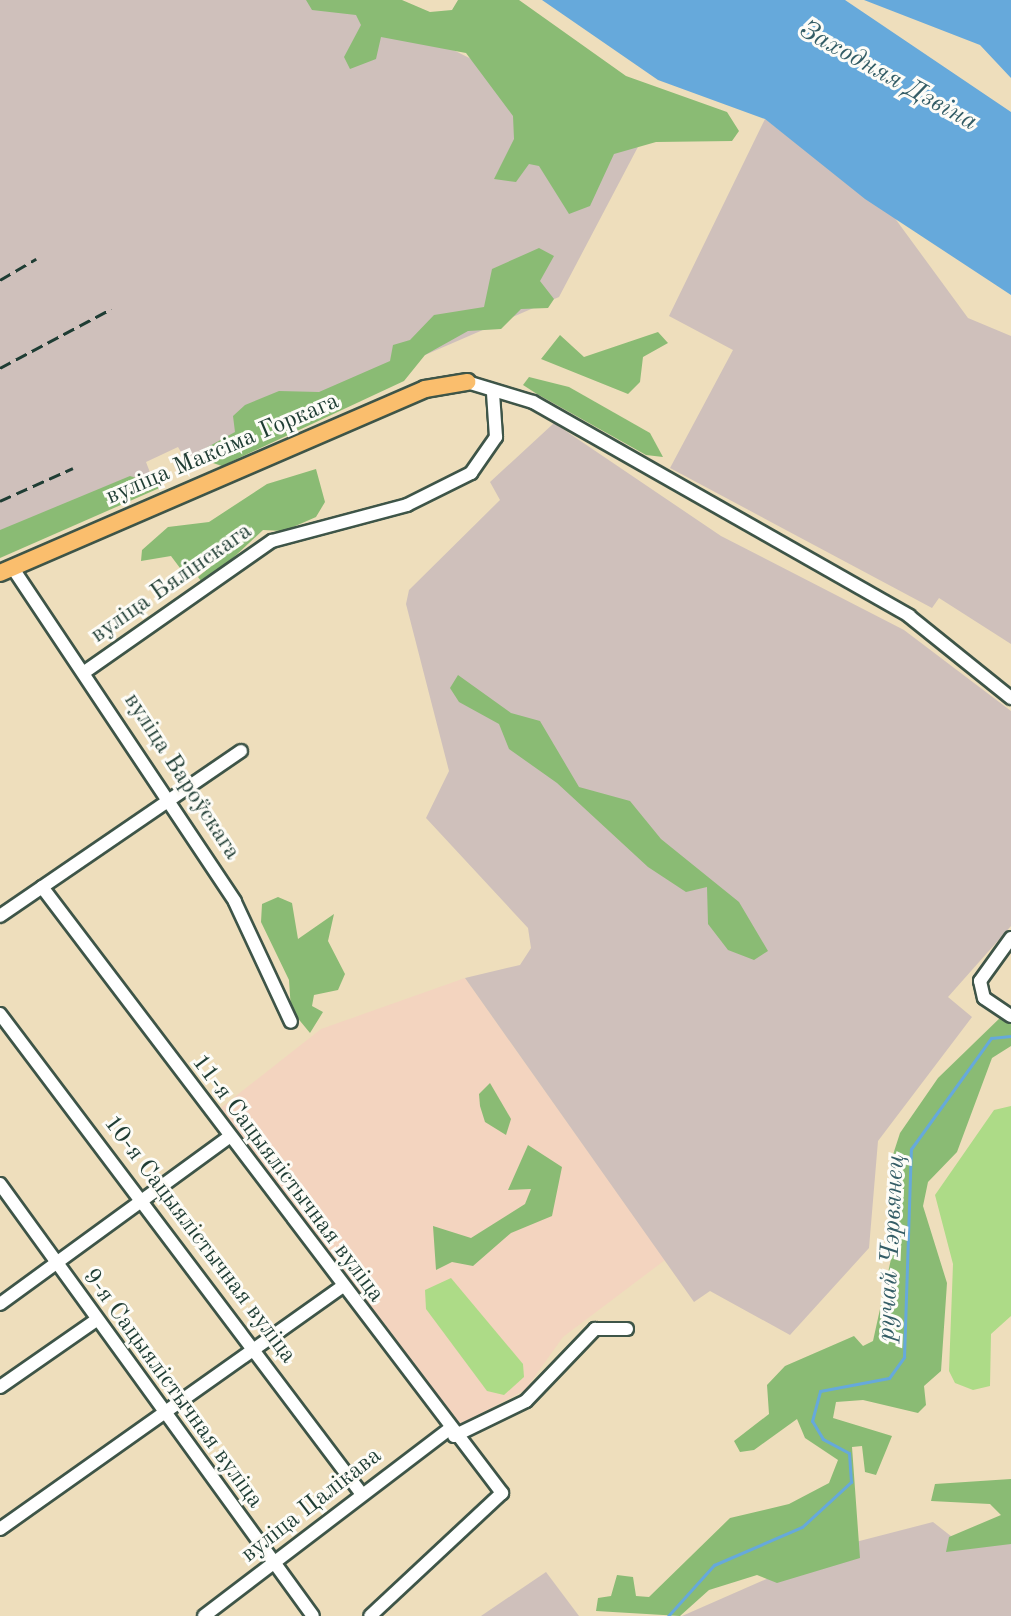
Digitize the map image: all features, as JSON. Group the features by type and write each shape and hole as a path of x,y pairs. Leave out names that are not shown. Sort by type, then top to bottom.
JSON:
{"main road":[{"name":"вуліца Максіма Горкага","path":"6,570 425,389 467,382"}],"street":[{"path":"467,382 493,393 533,402 909,616 1011,698"},
{"name":"вуліца Бялінскага","path":"86,671 272,541 407,505 471,473 496,437 493,393"},
{"name":"вуліца Вароўскага","path":"6,570 86,671 170,798 259,946 291,1022"},
{"path":"0,916 241,751"},
{"name":"11-я Сацыялістычная вуліца","path":"42,887 451,1433 502,1493 420,1577 370,1616"},
{"path":"1011,938 980,981 984,998 1011,1016"},
{"name":"10-я Сацыялістычная вуліца","path":"0,1014 361,1493"},
{"path":"0,1304 54,1267 140,1198 228,1138"},
{"name":"9-я Сацыялістычная вуліца","path":"0,1184 54,1267 313,1616"},
{"path":"0,1529 341,1288"},
{"path":"0,1387 95,1321"},
{"name":"вуліца Цалікава","path":"204,1616 273,1565 361,1493 451,1433 526,1401 595,1329 627,1329"}],"shaded area":[{"path":"0,0 353,0 640,143 559,297 185,459 178,447 146,462 151,475 0,540"},
{"path":"765,119 894,217 968,318 1011,336 1011,644 939,598 932,608 670,468 733,350 669,316"},
{"path":"554,423 721,536 904,630 1011,711 1011,926 948,997 972,1017 878,1141 869,1248 790,1335 710,1291 694,1302 465,978 520,965 531,948 528,928 426,818 449,771 406,604 409,590 500,500 490,482"},
{"path":"465,978 665,1260 563,1337 525,1390 459,1425 218,1110 321,1029"},
{"path":"933,1522 961,1544 1011,1536 1011,1616 682,1616 844,1545"},
{"path":"546,1572 579,1616 481,1616"}],"green space":[{"path":"306,0 402,0 430,12 452,10 458,0 519,0 626,76 727,112 739,131 732,141 656,142 614,154 590,206 569,214 539,166 529,164 516,182 494,179 514,139 513,116 466,53 381,37 376,59 350,69 344,57 361,25 356,15 312,10"},
{"path":"539,248 554,256 540,281 554,299 548,308 521,309 501,329 468,331 425,355 404,381 222,466 204,460 204,449 235,432 233,416 245,405 279,391 319,392 390,361 393,345 410,340 434,315 484,307 492,269"},
{"path":"658,332 668,343 643,357 640,382 628,394 541,359 560,335 584,357"},
{"path":"529,377 569,387 650,433 663,457 646,455 537,394 523,385"},
{"path":"316,469 325,502 316,517 284,531 263,530 204,585 198,577 216,562 215,553 180,568 171,556 141,561 142,550 168,527 209,522 267,484"},
{"path":"130,476 164,486 0,558 0,530"},
{"path":"458,675 511,713 540,721 579,787 630,801 661,839 739,902 768,951 754,960 728,950 708,924 707,887 686,892 648,867 557,783 509,749 499,724 459,702 450,688"},
{"path":"278,897 292,903 298,939 334,914 328,941 345,974 338,990 314,995 312,1006 323,1012 310,1033 291,1010 289,980 261,922 262,904"},
{"path":"1004,1014 1011,1018 1011,1046 992,1058 957,1152 928,1182 923,1206 947,1283 941,1371 924,1386 926,1405 918,1413 863,1400 836,1402 833,1418 892,1436 876,1475 865,1472 862,1446 852,1447 860,1558 777,1583 757,1575 709,1590 680,1616 596,1611 598,1598 611,1596 617,1575 633,1577 636,1596 649,1597 730,1518 789,1504 829,1483 838,1460 805,1438 797,1419 754,1450 740,1452 734,1441 769,1414 767,1385 785,1366 854,1336 863,1346 873,1341 891,1259 890,1164 900,1133 938,1078"},
{"path":"490,1083 511,1119 506,1135 485,1122 480,1106 479,1094"},
{"path":"1011,1106 1011,1316 991,1334 990,1386 973,1390 955,1383 949,1371 953,1264 935,1195 994,1110"},
{"path":"528,1145 562,1167 552,1216 511,1233 473,1266 452,1262 436,1270 433,1226 471,1238 525,1204 531,1189 508,1190"},
{"path":"451,1278 523,1364 524,1377 504,1395 487,1391 426,1309 425,1290"},
{"path":"1011,1479 1011,1544 946,1552 949,1537 1001,1515 990,1504 931,1501 935,1484"}],"water":[{"name":"Заходняя Дзвіна","path":"542,0 845,0 1011,112 1011,295 865,199 765,119 658,80"},
{"path":"864,0 1011,0 1011,78 980,45"}],"waterway":[{"name":"ручай Чэрвянец","path":"668,1616 714,1565 802,1527 851,1482 849,1453 823,1439 812,1421 820,1391 889,1378 904,1357 911,1149 991,1038 1011,1036"}],"railway":[{"path":"0,280 36,259"},
{"path":"0,368 111,309"},
{"path":"0,501 73,468"}]}
